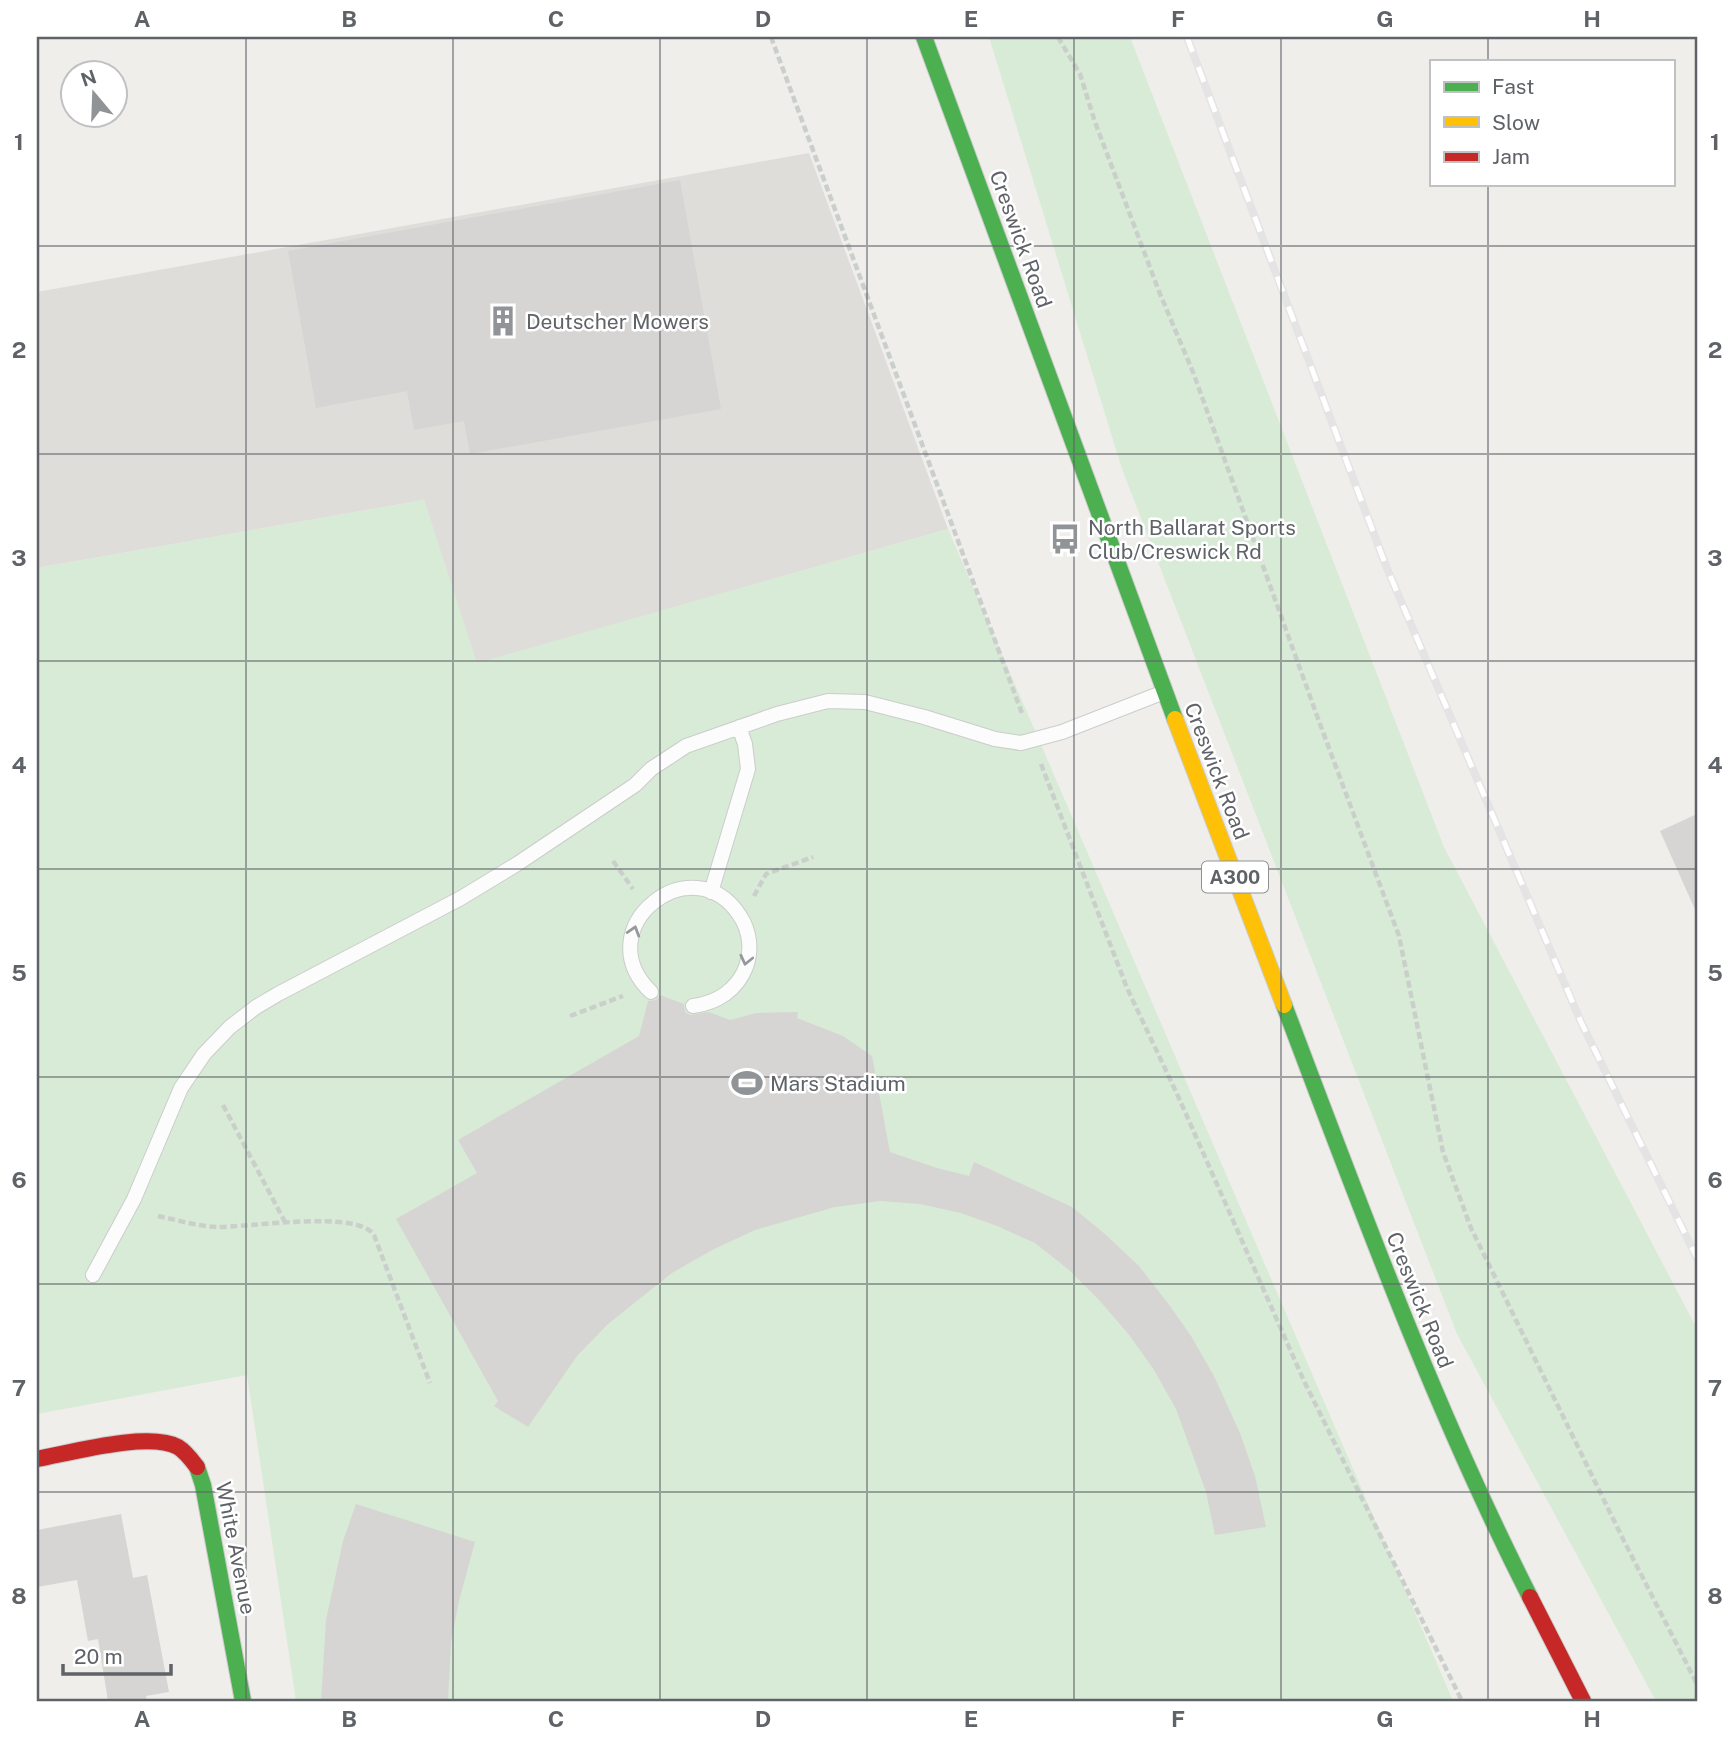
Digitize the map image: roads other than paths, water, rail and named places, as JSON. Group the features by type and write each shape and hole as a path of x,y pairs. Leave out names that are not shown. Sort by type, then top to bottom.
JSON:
{"main road":[{"name":"Creswick Road","path":"924,37 1165,692 1393,1292 1501,1539 1583,1701"},
{"name":"White Avenue","path":"37,1459 141,1440 167,1442 182,1450 194,1464 202,1480 243,1701"}],"lane":[{"path":"93,1275 134,1199 181,1088 204,1054 230,1027 278,994 419,921 517,864 635,785 651,769 680,748 807,705 846,700 906,712 1004,741 1032,741 1165,692"},
{"path":"711,892 748,769 745,744 739,727"},
{"path":"651,992 642,983 633,965 631,946 635,926 646,907 660,896 678,889 711,892 725,900 741,918 747,931 749,950 741,977 735,986 720,998 693,1006"}],"railway":[{"path":"1187,37 1386,566 1581,1022 1697,1258"}],"place":[{"name":"Deutscher Mowers","path":"503,321"},
{"name":"North Ballarat Sports Club/Creswick Rd","path":"1065,539"},
{"name":"Mars Stadium","path":"747,1083"}]}
